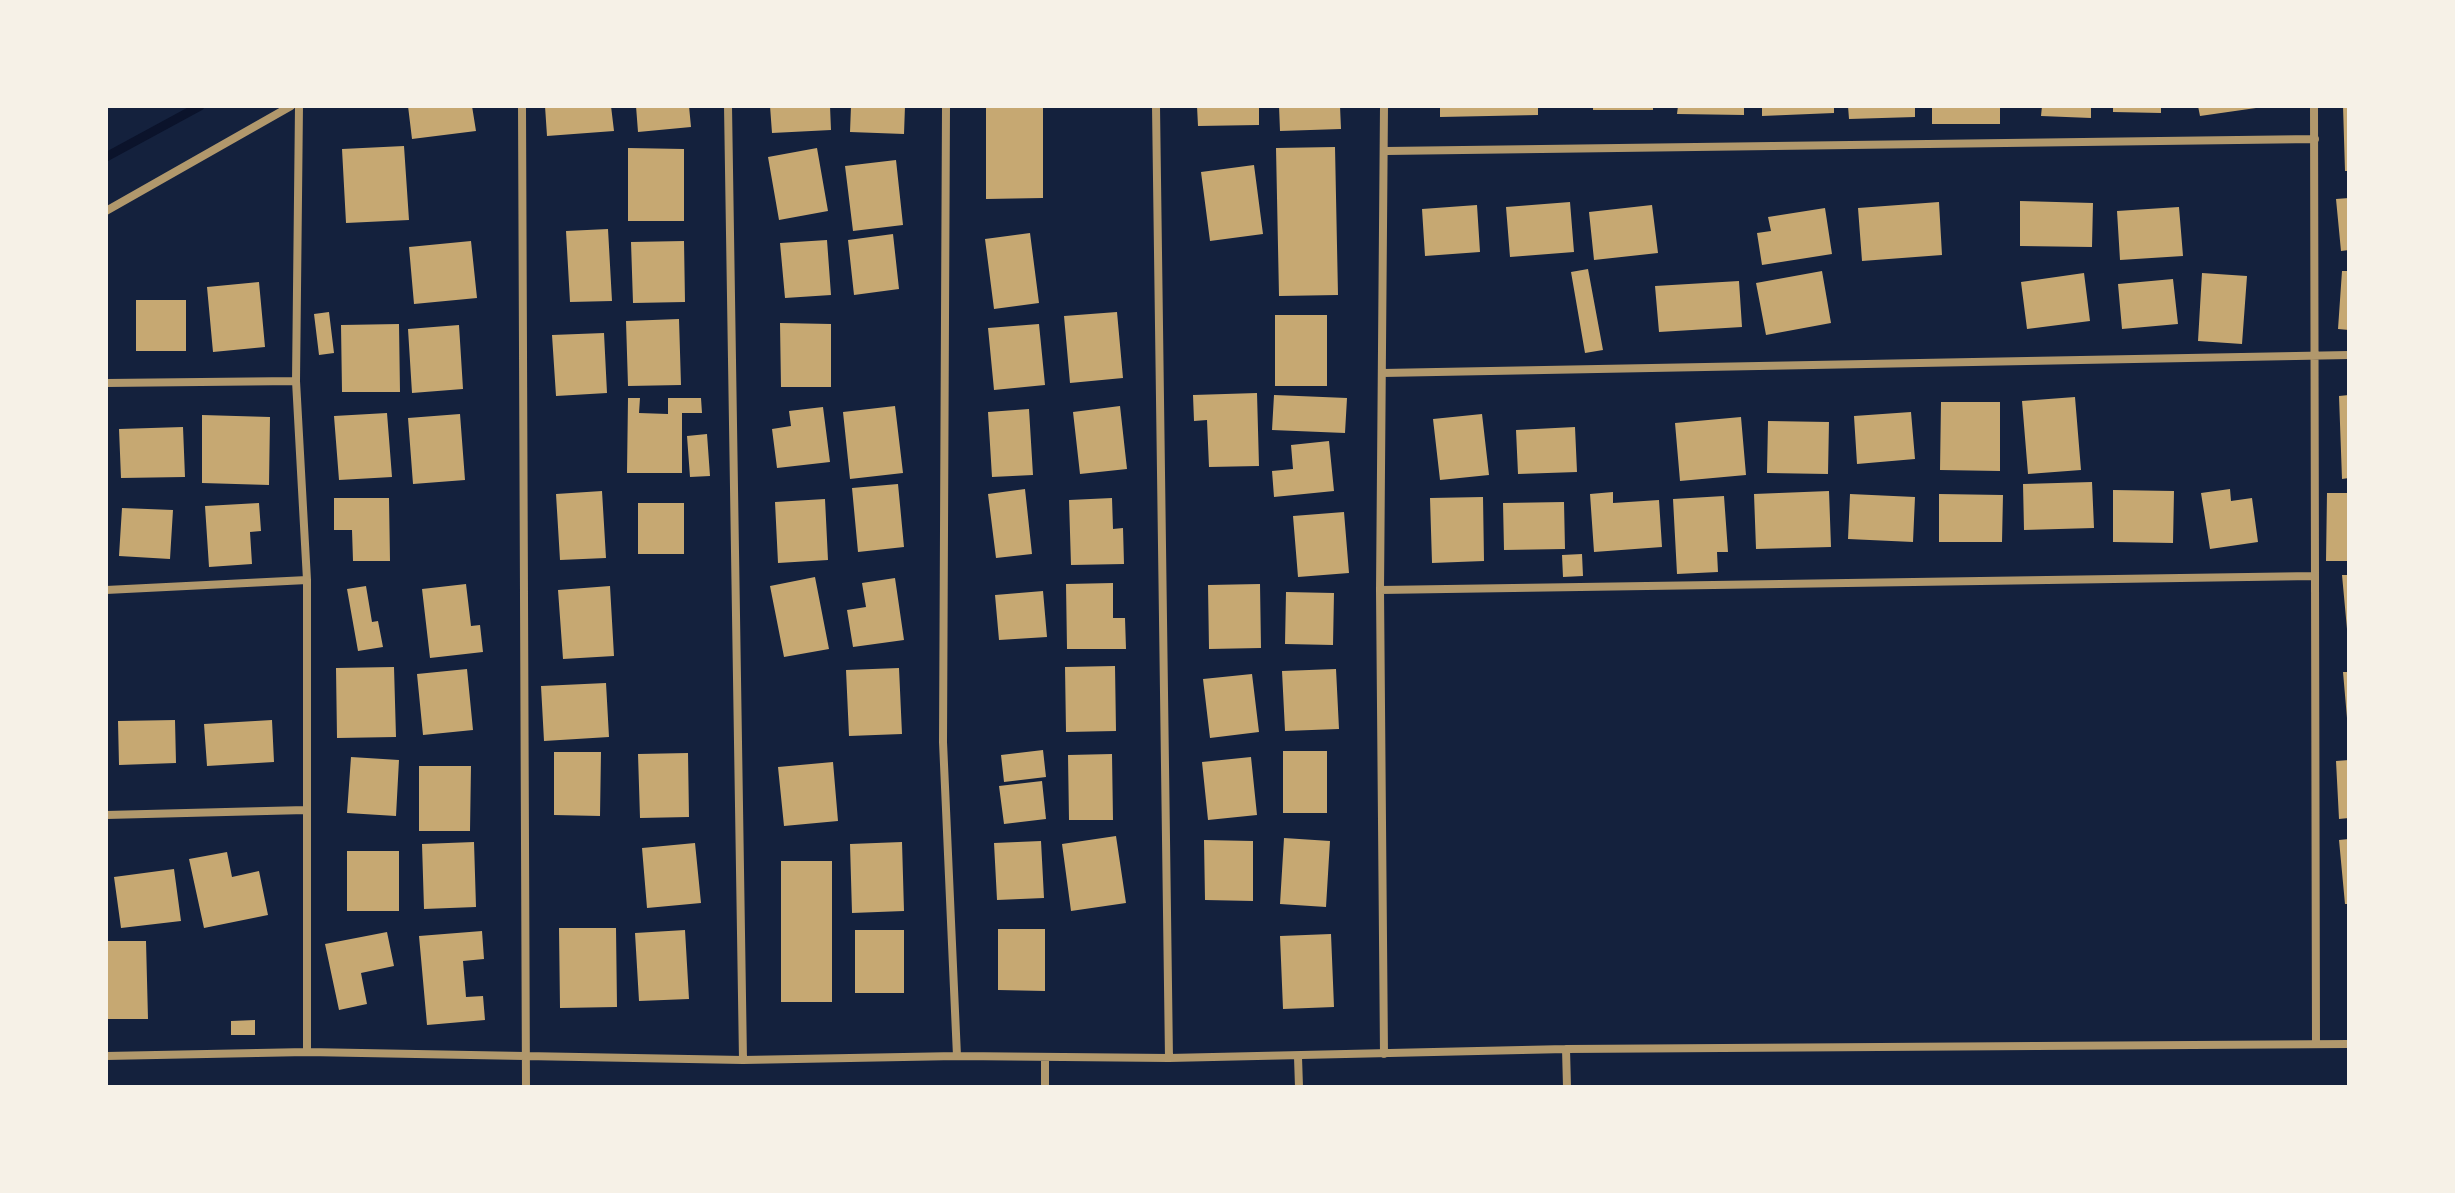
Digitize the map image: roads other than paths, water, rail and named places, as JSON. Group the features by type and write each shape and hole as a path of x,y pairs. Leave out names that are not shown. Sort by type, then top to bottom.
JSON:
{"street":[{"path":"106,211 291,106"},
{"path":"299,106 296,381 307,580 307,1052"},
{"path":"522,106 526,1087"},
{"path":"728,106 743,1060"},
{"path":"946,106 943,742 957,1056"},
{"path":"1156,106 1169,1058"},
{"path":"1384,106 1380,590 1384,1054"},
{"path":"2314,106 2316,1044"},
{"path":"1386,151 2315,139"},
{"path":"1383,373 2349,355"},
{"path":"106,383 296,381"},
{"path":"1380,590 2314,576"},
{"path":"106,590 307,580"},
{"path":"106,815 306,810"},
{"path":"106,1056 307,1052 743,1060 957,1056 1169,1058 1566,1049 2349,1044"},
{"path":"1566,1049 1567,1087"},
{"path":"1045,1057 1045,1087"},
{"path":"1298,1057 1299,1087"}],"waterway":[{"path":"106,157 200,106"}]}
